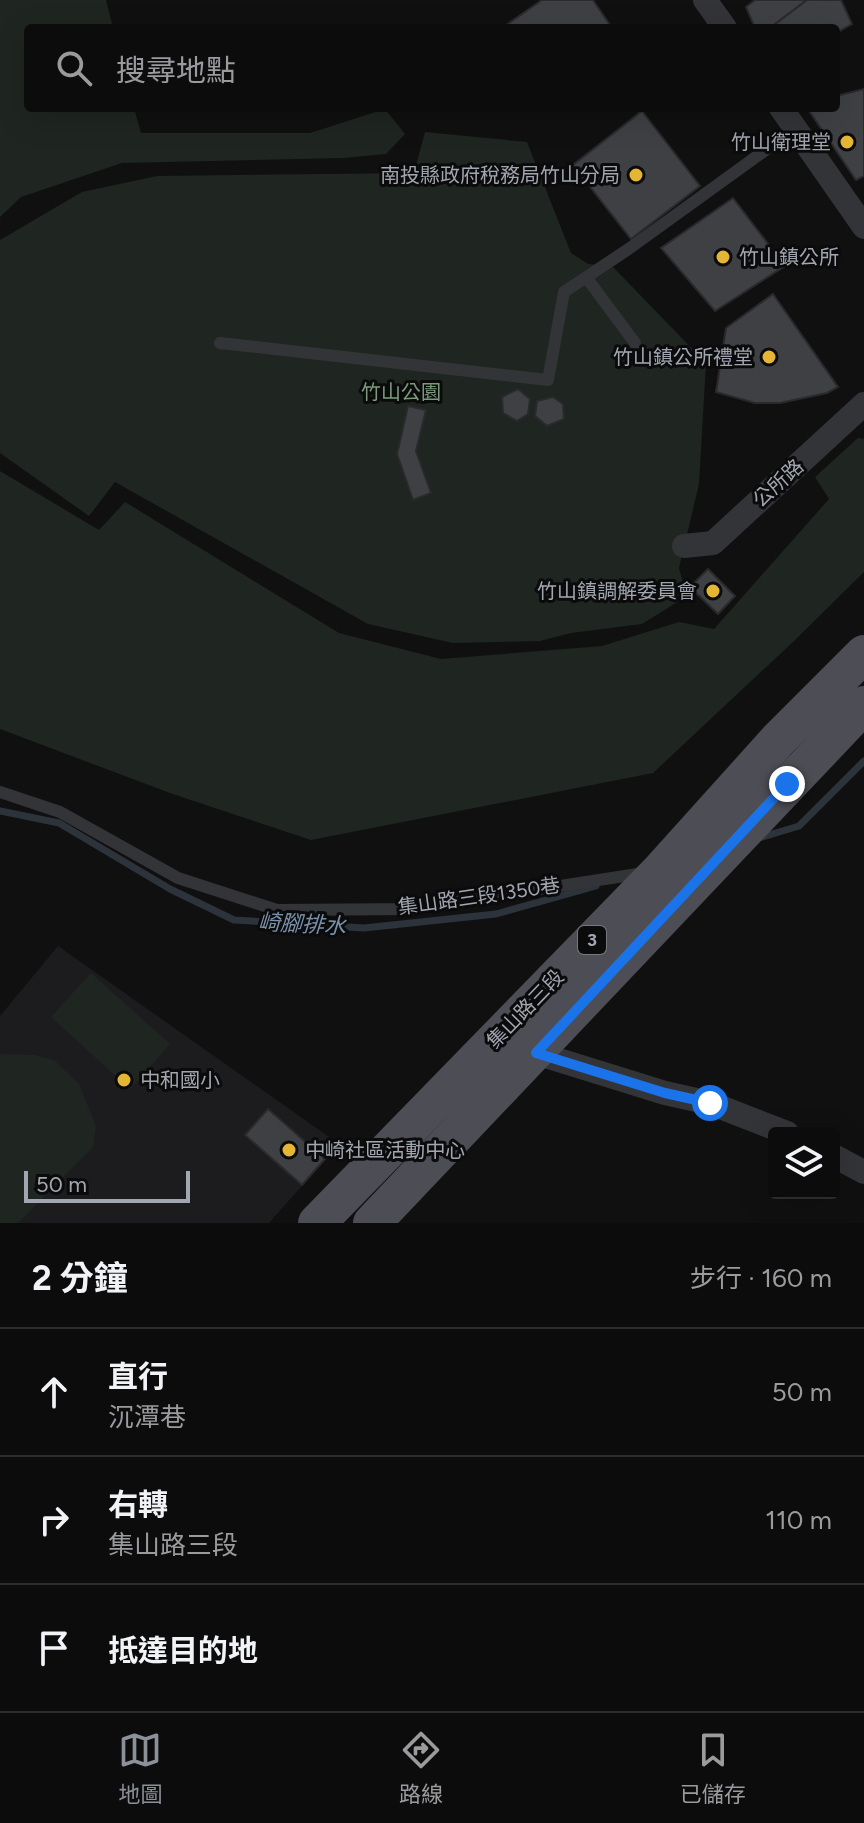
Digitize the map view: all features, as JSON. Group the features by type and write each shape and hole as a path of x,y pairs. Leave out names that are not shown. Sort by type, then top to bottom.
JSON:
{"main road":[{"name":"集山路三段","path":"372,1223 536,1053 672,883 778,740 864,654"},
{"name":"集山路三段","path":"317,1223 507,1028 672,883 864,705"}],"street":[{"path":"705,0 722,24"},
{"path":"784,112 864,227"},
{"name":"公所路","path":"684,546 713,543 864,404"},
{"path":"507,1028 536,1053 665,1093 710,1103 772,1127"},
{"path":"840,1159 864,1172"}],"lane":[{"path":"220,343 548,380 564,292 796,128"},
{"path":"586,277 635,343"},
{"name":"集山路三段1350巷","path":"0,792 60,812 178,878 277,910 411,909 672,883"}],"shaded area":[{"name":"中和國小","path":"58,946 339,1144 269,1223 0,1223 0,1016"}],"green space":[{"path":"0,0 106,0 112,24 24,24 24,112 135,112 141,133 310,133 376,112 387,112 405,134 386,154 344,158 122,163 21,197 0,217"},
{"name":"竹山公園","path":"425,132 527,142 571,253 588,264 612,266 706,363 699,484 679,568 687,596 642,624 571,633 540,641 453,643 368,624 115,482 89,516 0,453 0,240 82,192 157,176 414,173"},
{"path":"858,438 864,439 864,572 653,773 311,840 170,793 0,729 0,471 99,530 125,502 339,633 441,659 602,646 679,622 714,629 829,499 815,477"},
{"path":"91,973 170,1044 130,1089 51,1017"},
{"path":"0,1054 36,1055 54,1060 79,1084 96,1126 93,1147 18,1223 0,1223"}],"building":[{"path":"542,0 593,0 609,24 508,24"},
{"path":"755,0 807,0 775,24 753,24 746,7"},
{"path":"807,0 841,0 852,24 840,31 840,24 775,24"},
{"name":"竹山衛理堂","path":"864,89 864,176 856,180 810,112 840,112 840,95"},
{"name":"南投縣政府稅務局竹山分局","path":"643,112 700,186 631,239 573,165"},
{"name":"竹山鎮公所","path":"733,198 785,266 715,311 661,248"},
{"name":"竹山鎮公所禮堂","path":"773,294 838,387 827,393 780,403 755,403 716,392 726,328"},
{"path":"518,389 530,399 528,414 517,421 503,413 502,397"},
{"path":"553,397 563,404 564,419 547,426 535,416 537,401"},
{"path":"408,406 426,410 416,451 431,493 413,500 397,454"},
{"name":"竹山鎮調解委員會","path":"708,569 735,596 718,614 690,587"},
{"name":"中崎社區活動中心","path":"268,1109 325,1159 302,1185 245,1135"}],"waterway":[{"path":"759,838 799,826 864,761"},
{"name":"崎腳排水","path":"0,811 59,823 170,889 234,920 364,928 496,914 596,886"}],"place":[{"name":"竹山衛理堂","path":"847,142"},
{"name":"南投縣政府稅務局竹山分局","path":"636,175"},
{"name":"竹山鎮公所","path":"723,257"},
{"name":"竹山鎮公所禮堂","path":"769,357"},
{"name":"竹山鎮調解委員會","path":"713,591"},
{"name":"中和國小","path":"124,1080"},
{"name":"中崎社區活動中心","path":"289,1150"}],"route":[{"path":"710,1103 665,1093 536,1053 787,784"}]}
